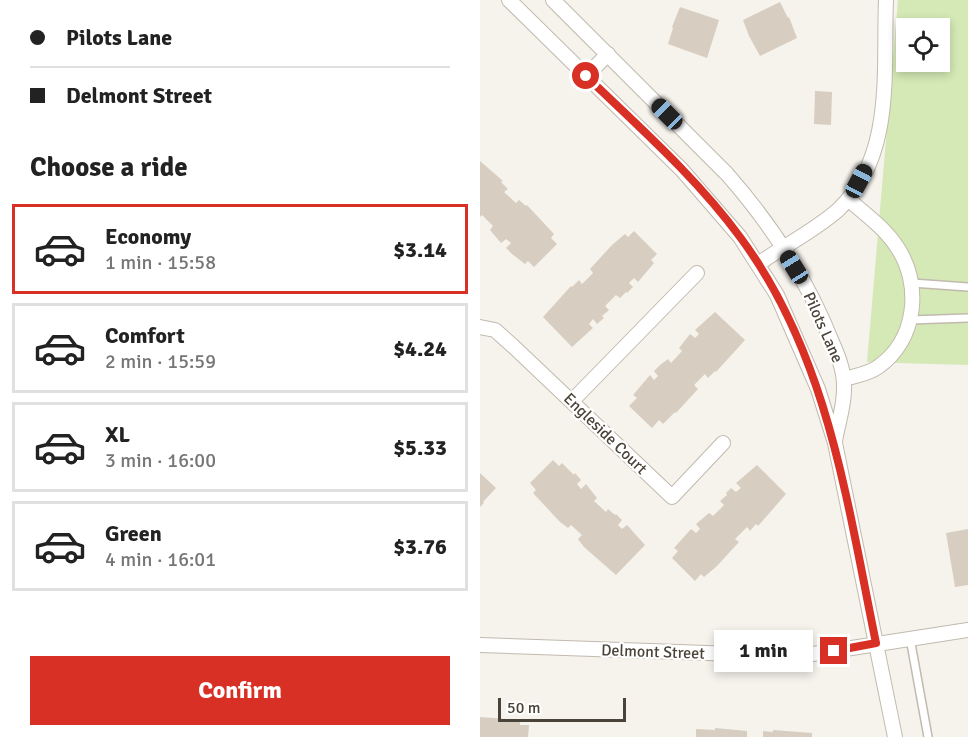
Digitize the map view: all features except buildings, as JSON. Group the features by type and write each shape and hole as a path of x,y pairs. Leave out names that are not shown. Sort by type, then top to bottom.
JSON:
{"street":[{"name":"Pilots Lane","path":"509,0 682,170 740,237 777,295 802,349 818,389 835,443"},
{"name":"Pilots Lane","path":"553,0 727,174 742,191 782,248 806,286 826,326 842,367 844,392 835,443"},
{"path":"758,264 829,217 848,199 869,163 878,140 884,102 886,0"},
{"path":"586,76 608,54"},
{"path":"844,379 872,371 887,360 902,340 910,320 912,284 904,258 889,236 848,199"},
{"path":"572,401 697,273"},
{"name":"Engleside Court","path":"480,327 495,330 672,497 723,443"},
{"path":"835,443 895,737"},
{"name":"Delmont Street","path":"480,645 790,656 968,630"}],"lane":[{"path":"912,284 968,287"},
{"path":"910,320 968,318"},
{"path":"909,638 928,737"}],"green space":[{"path":"898,0 968,0 968,365 867,362 896,23 896,72 950,72 950,18 896,18"}],"route":[{"path":"586,76 682,170 740,237 777,295 802,349 818,389 835,443 876,643 834,651"}]}
